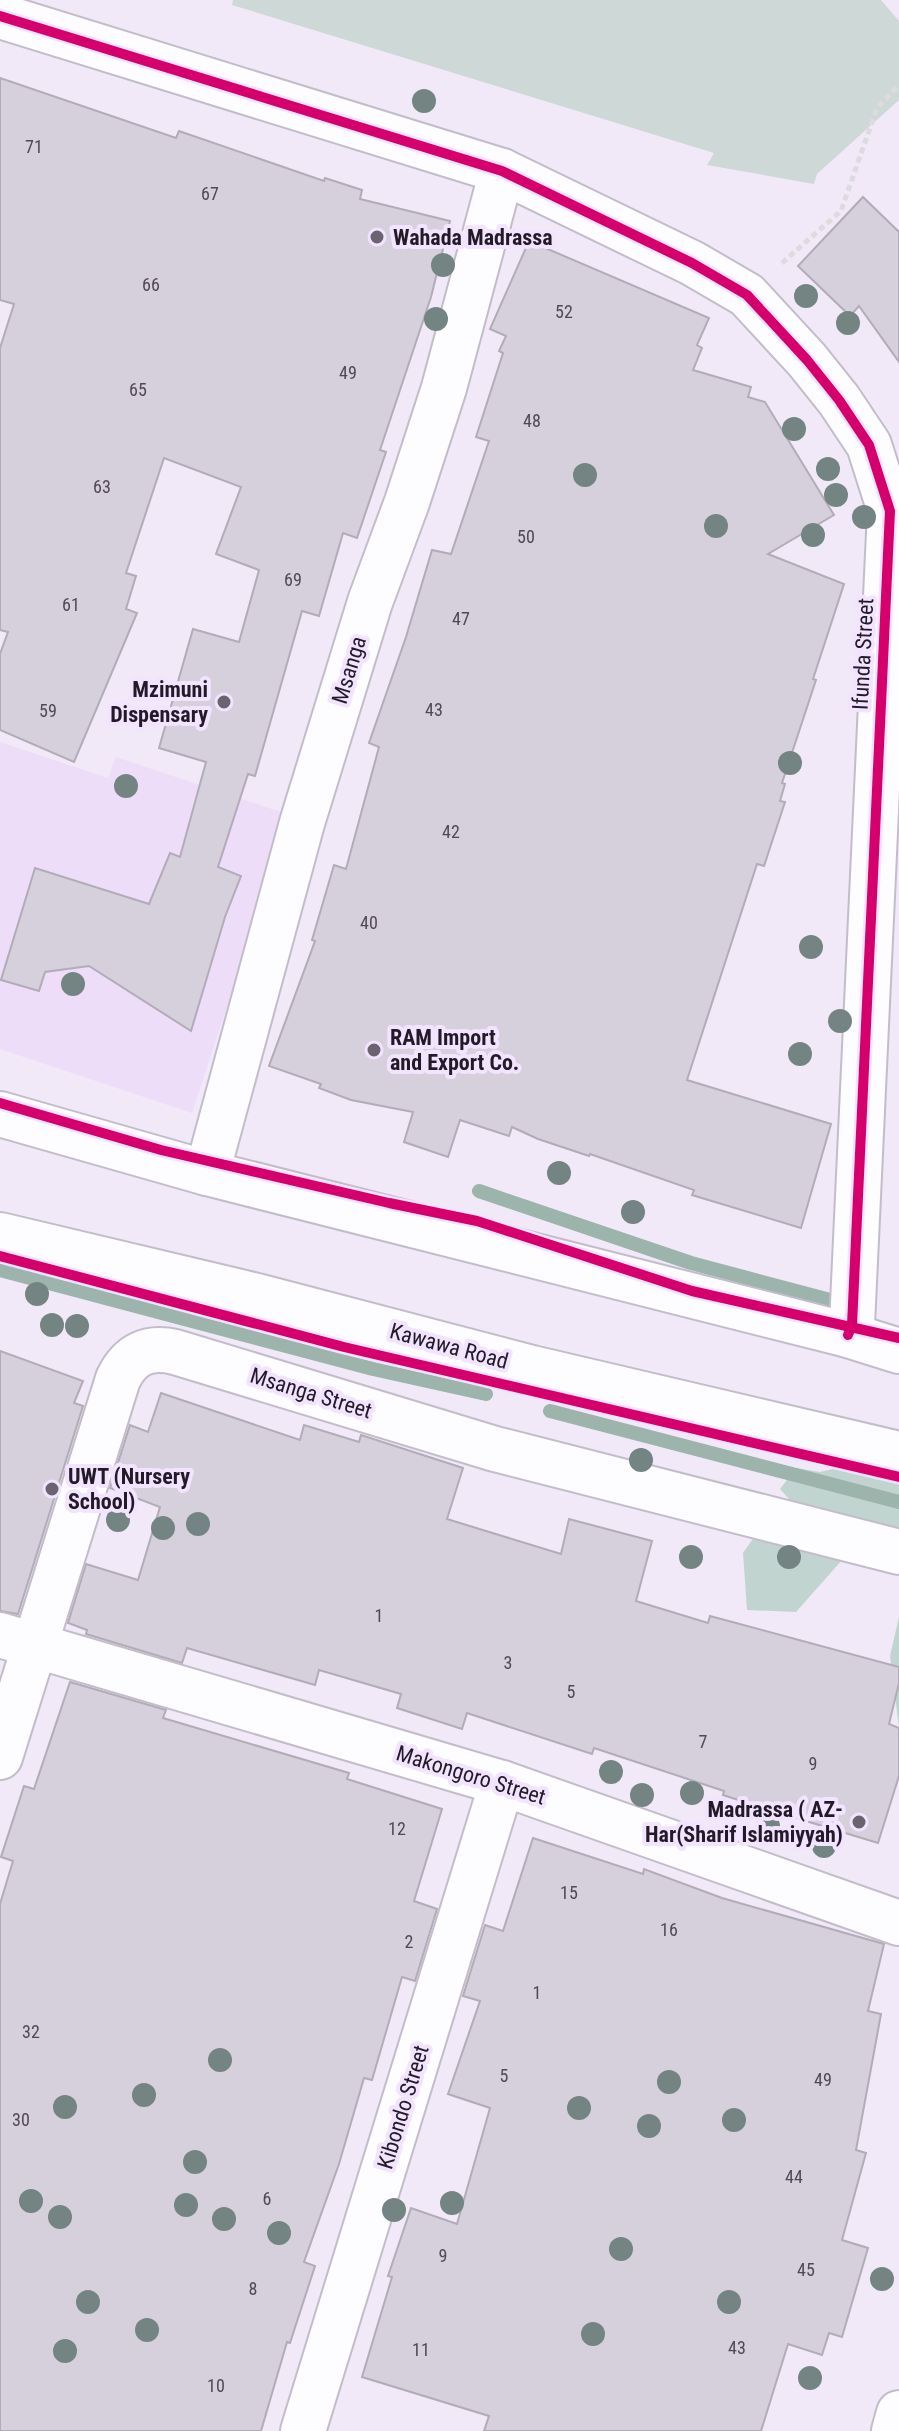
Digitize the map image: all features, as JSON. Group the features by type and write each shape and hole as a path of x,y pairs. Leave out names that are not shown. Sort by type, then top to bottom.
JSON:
{"street":[{"name":"Ifunda Street","path":"0,16 502,171 692,263 747,295 807,360 869,445 895,511 852,1325 848,1335"},
{"name":"Msanga","path":"207,1173 302,823 370,602 444,388 502,171"},
{"path":"0,1114 207,1173 848,1335 899,1351"},
{"name":"Kawawa Road","path":"0,1235 257,1296 532,1368 899,1454"},
{"name":"Msanga Street","path":"0,1757 18,1641 118,1379 124,1366 134,1356 147,1350 161,1349 495,1449 899,1552"},
{"name":"Makongoro Street","path":"18,1641 502,1783 899,1923"},
{"name":"Kibondo Street","path":"303,2431 502,1783"},
{"path":"894,2431 899,2413"}],"path":[{"path":"747,295 841,211 877,108 899,85"}],"shaded area":[{"path":"233,0 881,0 899,21 899,100 817,174 814,184 707,165 714,153 232,5"},
{"path":"0,742 108,778 116,757 290,815 192,1113 0,1049"},
{"path":"899,1462 899,1573 869,1552 850,1551 796,1612 747,1610 743,1553 775,1507 804,1516 780,1489 796,1468 820,1472 850,1465"},
{"path":"899,1617 899,1728 890,1656"}],"building":[{"path":"0,78 176,138 179,131 324,181 325,178 362,190 360,199 450,221 431,297 380,450 386,452 357,538 343,533 319,616 302,611 255,776 248,774 218,867 241,876 225,917 191,1031 89,966 45,972 39,991 1,980 35,868 149,904 170,853 180,857 206,762 159,748 193,629 239,642 259,570 216,554 241,487 164,458 126,573 136,576 126,609 137,613 74,762 0,730 0,654 8,632 0,630 0,348 14,304 0,300"},
{"path":"863,197 899,232 899,362 859,306 850,316 798,266"},
{"path":"529,241 709,318 697,345 702,348 693,370 751,387 748,397 765,402 834,515 768,554 844,584 782,783 785,784 780,801 785,802 764,866 757,864 687,1080 831,1124 801,1228 692,1195 694,1190 538,1139 512,1127 509,1136 460,1120 448,1157 404,1142 413,1112 351,1100 319,1088 321,1084 269,1066 315,941 312,940 334,865 346,869 379,747 369,743 432,550 451,554 489,441 476,437 503,353 499,351 506,336 490,329"},
{"path":"0,1351 83,1381 74,1403 83,1406 18,1614 0,1611"},
{"path":"161,1393 300,1440 304,1425 359,1442 361,1435 463,1468 447,1519 561,1554 569,1519 652,1541 636,1601 708,1623 710,1616 899,1667 899,1683 889,1724 899,1728 899,1776 878,1843 723,1795 724,1791 594,1748 592,1754 467,1713 462,1729 397,1708 401,1694 319,1670 315,1685 187,1648 182,1663 86,1634 87,1630 68,1623 86,1564 138,1580 160,1507 110,1488 130,1425 148,1432"},
{"path":"70,1682 166,1710 163,1718 349,1773 347,1779 442,1809 414,1901 437,1909 415,1981 402,1977 372,2080 364,2078 339,2164 304,2262 315,2266 290,2343 287,2342 261,2431 0,2431 0,1904 13,1861 1,1857 24,1786 34,1789"},
{"path":"533,1838 643,1874 644,1869 722,1898 884,1944 868,2011 881,2014 856,2150 866,2153 842,2240 868,2248 842,2337 829,2333 822,2355 788,2344 761,2431 484,2431 489,2416 362,2377 392,2277 388,2276 411,2208 457,2224 490,2108 448,2094 480,2001 463,1996 485,1925 503,1931"}],"waterway":[{"path":"479,1191 691,1263 849,1305"},
{"path":"0,1270 373,1369 486,1394"},
{"path":"550,1411 899,1502"}],"cycle path":[{"path":"0,16 502,171 692,263 747,295 807,360 869,445 890,511 852,1325 848,1335"},
{"path":"0,1103 161,1150 477,1221 692,1291 899,1338"},
{"path":"0,1256 344,1347 899,1477"}],"place":[{"name":"Wahada Madrassa","path":"377,237"},
{"name":"Mzimuni Dispensary","path":"224,702"},
{"name":"RAM Import and Export Co.","path":"374,1050"},
{"name":"UWT (Nursery School)","path":"52,1489"},
{"name":"Madrassa ( AZ- Har(Sharif Islamiyyah)","path":"859,1822"}]}
